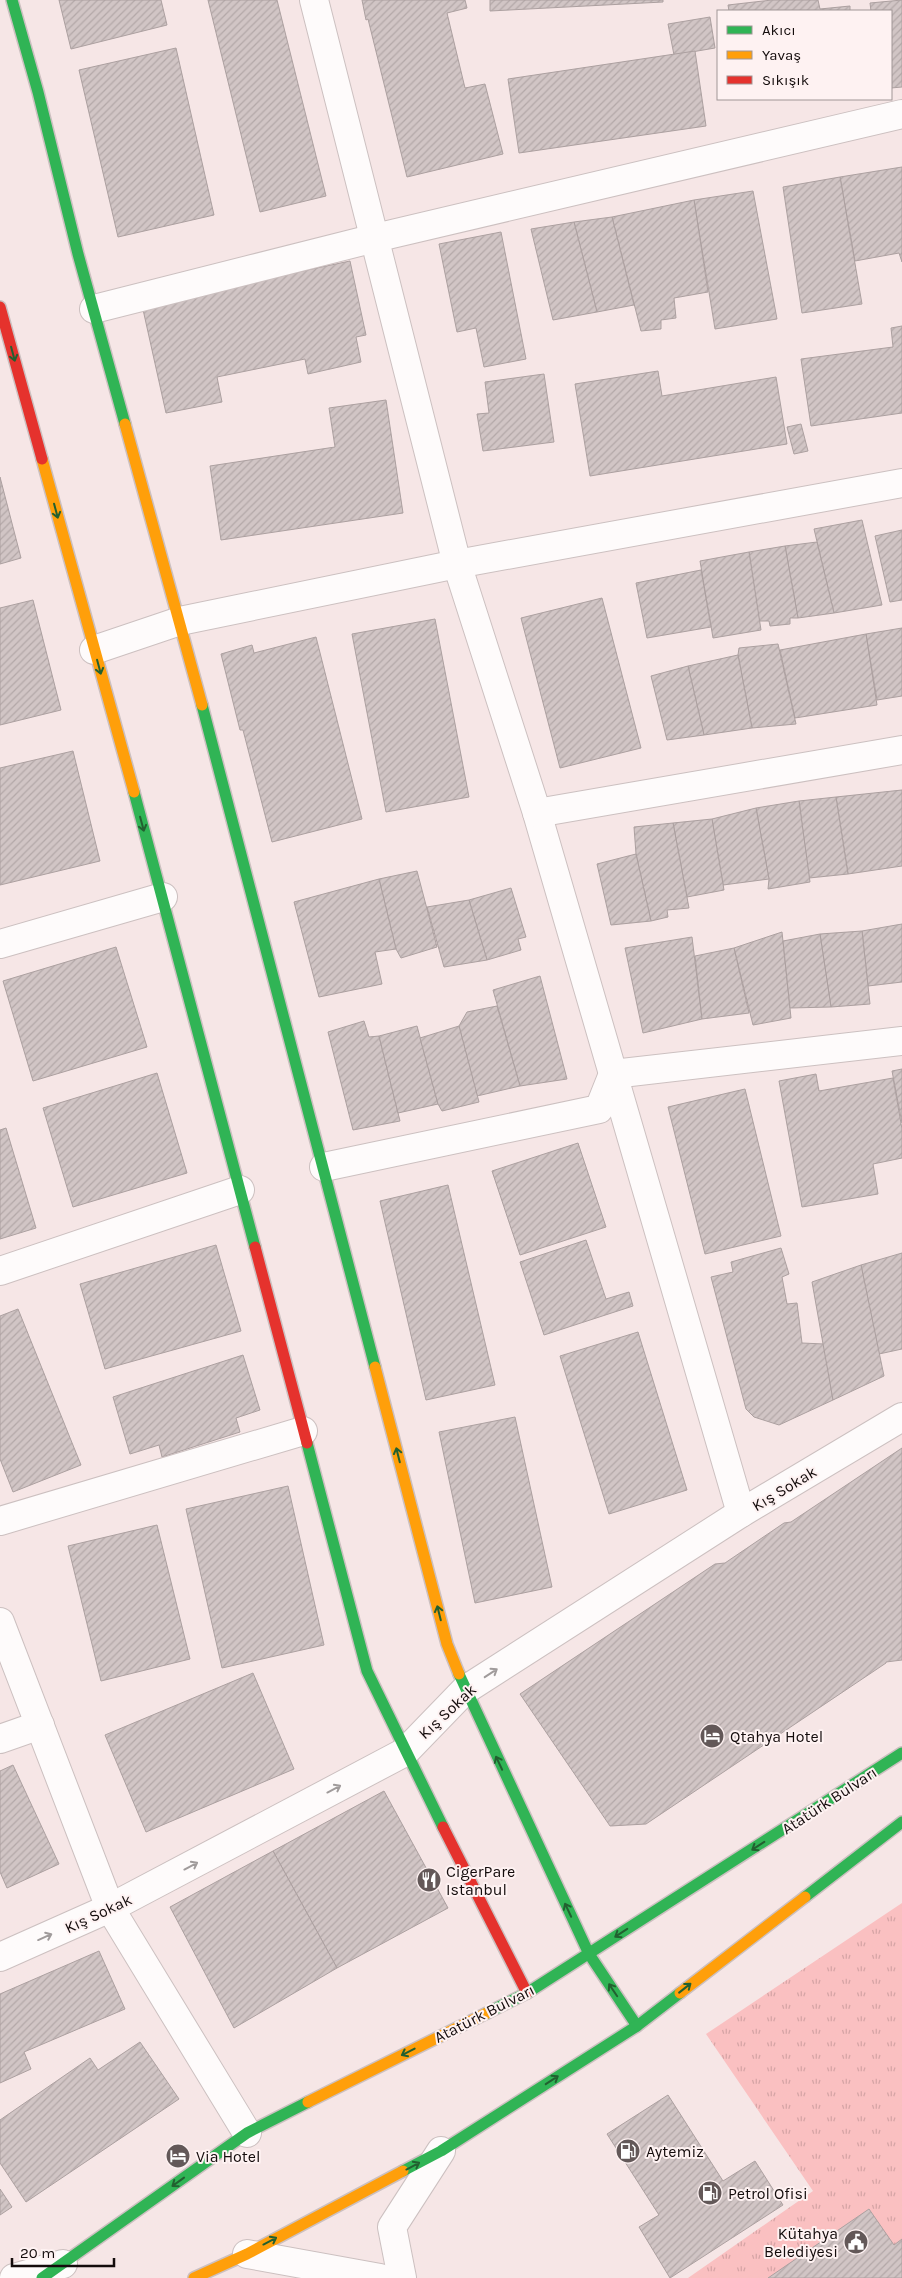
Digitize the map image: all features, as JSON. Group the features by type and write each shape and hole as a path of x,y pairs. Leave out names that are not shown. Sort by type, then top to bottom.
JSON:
{"street":[{"path":"12,0 38,92 94,309 180,621 324,1166 447,1644 465,1690 589,1954 637,2026"},
{"path":"314,0 457,564 537,813 742,1513"},
{"path":"94,309 375,238 902,114"},
{"path":"0,307 162,897 367,1671 405,1752 527,1993"},
{"path":"94,650 180,621 457,564 902,483"},
{"path":"537,813 902,750"},
{"path":"0,944 162,897"},
{"path":"614,1074 902,1041"},
{"path":"324,1166 599,1109 614,1074"},
{"path":"0,1272 240,1190"},
{"name":"Kış Sokak","path":"0,1957 110,1908 405,1752 465,1690 742,1513 902,1418"},
{"path":"0,1521 303,1431"},
{"path":"0,1622 110,1908 247,2133"},
{"path":"0,1739 40,1725"},
{"name":"Atatürk Bulvarı","path":"14,2278 53,2271 247,2133 527,1993 902,1753"},
{"path":"194,2278 247,2254 441,2151 637,2026 902,1822"},
{"path":"402,2278 392,2227 441,2151"},
{"path":"247,2254 380,2278"}],"green space":[{"path":"902,1903 902,2278 688,2278 813,2191 706,2034"}],"building":[{"path":"59,0 161,0 167,25 71,49"},
{"path":"208,0 277,0 326,196 260,212"},
{"path":"362,0 465,0 467,8 447,13 465,88 485,84 503,154 407,177"},
{"path":"490,0 663,0 663,2 490,11"},
{"path":"772,0 818,0 820,9 850,6 850,10 729,10 728,5"},
{"path":"902,0 902,87 892,88 892,10 871,10 870,3"},
{"path":"710,17 715,48 674,55 668,24"},
{"path":"176,48 214,215 118,237 79,70"},
{"path":"695,51 706,126 519,153 508,79"},
{"path":"902,167 902,262 899,253 855,261 840,177"},
{"path":"840,177 862,304 802,313 783,187"},
{"path":"753,191 777,319 715,329 694,200"},
{"path":"694,200 708,292 674,298 676,318 661,320 661,329 641,331 612,217"},
{"path":"612,217 634,305 597,312 574,222"},
{"path":"574,222 597,312 553,320 531,229"},
{"path":"501,232 526,359 484,367 476,328 457,332 439,244"},
{"path":"350,261 366,335 356,337 361,362 308,374 305,359 217,377 222,402 166,413 142,305"},
{"path":"902,326 902,413 811,426 801,359 893,347 891,328"},
{"path":"658,371 662,396 776,377 787,444 590,476 575,384"},
{"path":"544,374 554,442 483,451 477,414 489,413 485,382"},
{"path":"386,400 403,513 221,540 210,466 335,447 329,408"},
{"path":"801,424 808,451 794,454 787,427"},
{"path":"0,477 21,558 0,564"},
{"path":"862,520 882,605 834,613 814,529"},
{"path":"902,530 902,600 890,602 875,536"},
{"path":"817,542 834,613 798,618 785,546"},
{"path":"785,546 798,618 790,618 790,624 770,626 769,621 759,621 749,552"},
{"path":"749,552 761,630 713,638 700,561"},
{"path":"701,570 711,627 647,638 636,583"},
{"path":"602,598 641,748 560,768 521,618"},
{"path":"33,600 61,710 0,725 0,608"},
{"path":"435,619 469,797 386,812 352,634"},
{"path":"902,628 902,696 877,700 866,634"},
{"path":"866,634 877,705 795,718 780,650"},
{"path":"316,637 362,819 272,842 243,730 240,730 221,654 252,645 254,653"},
{"path":"778,644 796,724 752,728 738,655 739,648"},
{"path":"738,655 752,728 704,735 688,666"},
{"path":"688,666 704,735 667,740 651,676"},
{"path":"73,751 100,861 0,885 0,768"},
{"path":"902,790 902,866 848,874 836,797"},
{"path":"836,797 848,874 809,878 799,801"},
{"path":"799,801 810,882 768,889 769,879 756,808"},
{"path":"756,808 769,879 723,885 712,819"},
{"path":"712,819 724,890 687,897 673,823"},
{"path":"673,823 689,908 667,910 668,917 651,921 636,854 634,827"},
{"path":"636,854 651,921 611,925 597,864"},
{"path":"417,871 437,947 401,958 396,949 379,879"},
{"path":"379,879 396,949 375,952 382,984 319,997 294,902"},
{"path":"511,888 526,937 518,939 521,950 487,960 469,900"},
{"path":"469,900 487,960 444,967 427,907"},
{"path":"902,924 902,982 868,986 862,931"},
{"path":"862,931 870,1004 831,1007 820,934"},
{"path":"782,932 791,1018 753,1025 734,948"},
{"path":"820,934 831,1007 790,1008 783,941"},
{"path":"692,937 702,1019 643,1033 625,948"},
{"path":"116,947 147,1047 33,1081 3,981"},
{"path":"734,948 749,1013 702,1019 695,956"},
{"path":"540,976 567,1079 520,1086 493,990"},
{"path":"497,1006 520,1086 477,1096 459,1026 467,1012"},
{"path":"364,1021 369,1037 379,1036 400,1121 353,1130 328,1032"},
{"path":"417,1026 438,1104 398,1113 379,1036"},
{"path":"459,1026 479,1102 442,1111 438,1104 420,1038"},
{"path":"902,1069 902,1123 892,1071"},
{"path":"157,1073 187,1173 73,1207 43,1108"},
{"path":"816,1074 819,1091 893,1078 902,1129 902,1158 873,1164 878,1194 802,1207 779,1081"},
{"path":"745,1089 781,1236 705,1254 668,1107"},
{"path":"6,1128 36,1228 0,1239 0,1130"},
{"path":"578,1143 606,1227 520,1255 492,1171"},
{"path":"448,1185 495,1385 426,1400 380,1201"},
{"path":"586,1240 606,1299 629,1292 633,1306 544,1335 520,1262"},
{"path":"216,1245 241,1331 105,1369 80,1284"},
{"path":"781,1248 789,1274 782,1277 787,1304 797,1303 802,1343 824,1344 833,1400 779,1425 754,1417 746,1409 711,1277 733,1272 731,1262"},
{"path":"902,1253 902,1349 879,1354 861,1265"},
{"path":"861,1265 884,1376 833,1400 812,1282"},
{"path":"18,1309 81,1465 13,1492 0,1459 0,1316"},
{"path":"638,1332 687,1490 609,1514 560,1356"},
{"path":"243,1355 260,1410 236,1418 240,1432 162,1457 159,1445 130,1454 113,1397"},
{"path":"515,1417 552,1587 475,1603 439,1432"},
{"path":"902,1448 902,1660 886,1662 646,1824 610,1826 520,1694 715,1564 725,1563 784,1523 791,1522"},
{"path":"288,1486 324,1645 222,1668 186,1509"},
{"path":"157,1525 190,1659 101,1681 68,1546"},
{"path":"253,1673 294,1769 146,1832 105,1735"},
{"path":"13,1765 59,1864 7,1888 0,1872 0,1771"},
{"path":"384,1791 448,1908 337,1968 273,1851"},
{"path":"273,1851 337,1968 234,2028 170,1907"},
{"path":"99,1951 125,2009 24,2052 31,2069 0,2083 0,1994"},
{"path":"140,2042 179,2099 26,2202 0,2163 0,2120 90,2058 98,2070"},
{"name":"Petrol Ofisi","path":"668,2095 723,2181 755,2161 783,2205 670,2278 639,2227 659,2215 607,2134"},
{"path":"0,2189 12,2207 0,2215"},
{"name":"Kütahya Belediyesi","path":"869,2209 894,2245 902,2239 902,2278 768,2278"}],"traffic: fast":[{"path":"12,0 38,92 78,254 125,424"},
{"path":"202,705 375,1367"},
{"path":"134,792 255,1247"},
{"path":"307,1443 367,1671 443,1827"},
{"path":"459,1674 589,1954 637,2026"},
{"path":"487,2013 527,1993 902,1753"},
{"path":"805,1897 902,1822"},
{"path":"403,2171 441,2151 637,2026 680,1993"},
{"path":"42,2278 247,2133 308,2102"}],"traffic: slow":[{"path":"125,424 202,705"},
{"path":"42,459 134,792"},
{"path":"375,1367 447,1644 459,1674"},
{"path":"680,1993 805,1897"},
{"path":"308,2102 487,2013"},
{"path":"194,2278 247,2254 403,2171"}],"traffic: jam":[{"path":"0,307 42,459"},
{"path":"255,1247 307,1443"},
{"path":"443,1827 527,1993"}],"place":[{"name":"Qtahya Hotel","path":"712,1736"},
{"name":"CigerPare Istanbul","path":"429,1880"},
{"name":"Aytemiz","path":"628,2151"},
{"name":"Via Hotel","path":"178,2156"},
{"name":"Petrol Ofisi","path":"710,2193"},
{"name":"Kütahya Belediyesi","path":"856,2242"}]}
